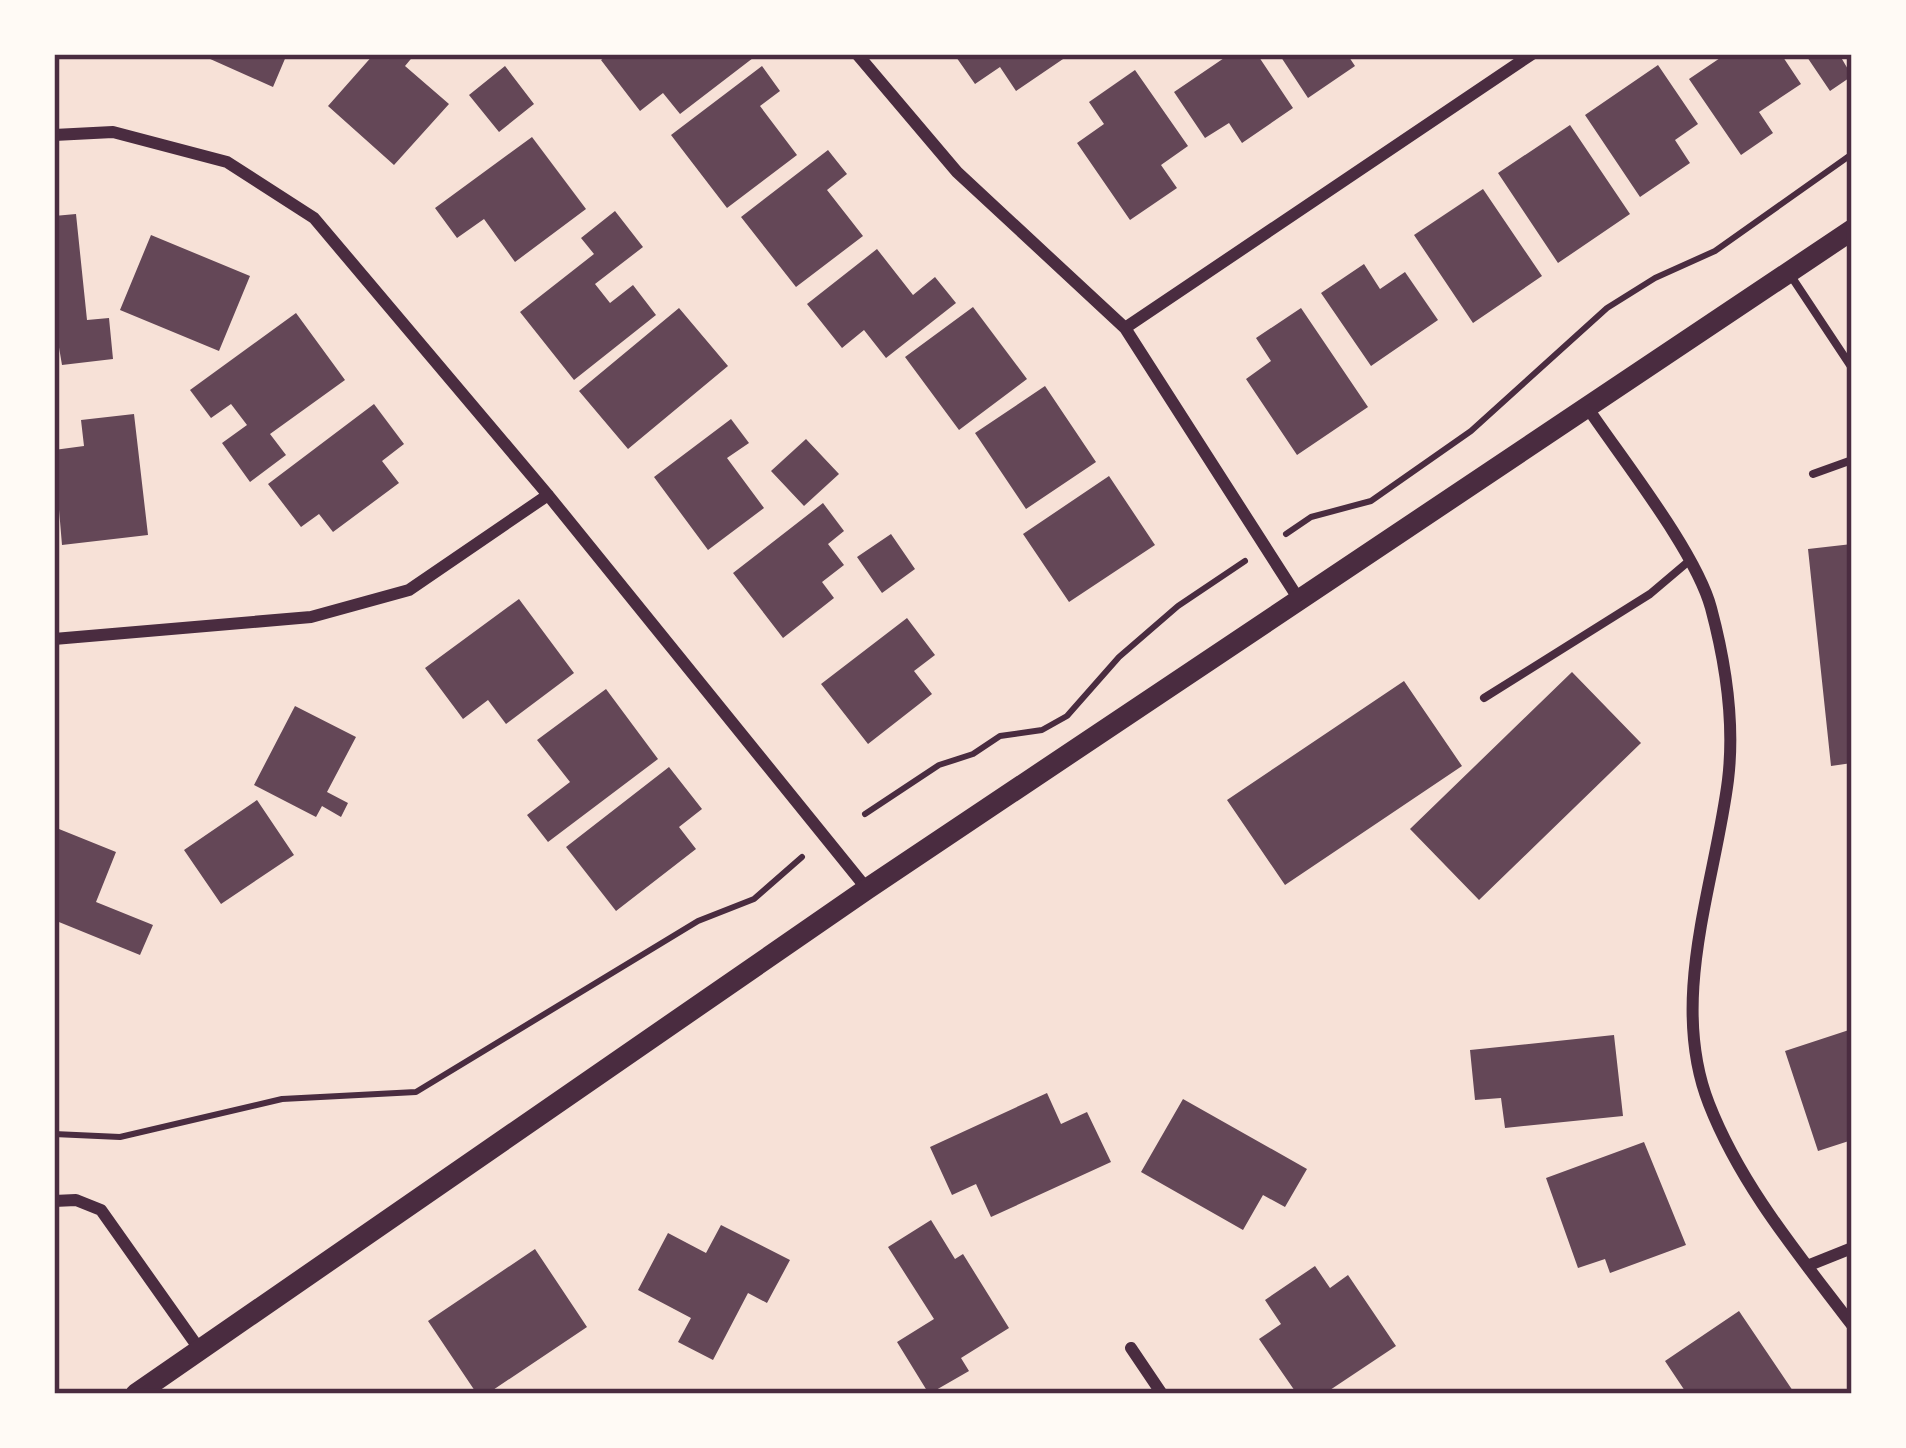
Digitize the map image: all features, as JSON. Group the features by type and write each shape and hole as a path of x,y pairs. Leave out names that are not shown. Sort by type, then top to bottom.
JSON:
{"street":[{"path":"857,54 958,172 1125,328 1298,598"},
{"path":"1125,328 1532,54"},
{"path":"54,135 113,132 227,162 314,218 548,495 867,889"},
{"path":"136,1394 867,889 1852,230"},
{"path":"1587,406 1689,561 1710,603 1727,685 1728,779 1692,987 1696,1045 1708,1102 1764,1210 1852,1325"},
{"path":"54,639 311,617 409,590 548,495"},
{"path":"54,1201 76,1200 101,1210 200,1350"},
{"path":"1807,1266 1852,1248"},
{"path":"1131,1348 1162,1394"}],"lane":[{"path":"1788,272 1852,368"},
{"path":"1813,474 1852,460"},
{"path":"1484,698 1650,594 1689,561"}],"path":[{"path":"866,814 939,765 973,754 1000,736 1042,730 1067,716 1119,657 1178,606 1311,517 1371,501 1471,431 1607,308 1655,278 1714,251 1852,154"},
{"path":"54,1134 120,1137 281,1099 416,1092 698,921 754,898 802,856"}],"building":[{"path":"199,54 287,54 273,87"},
{"path":"374,54 415,54 405,66 449,104 394,165 328,106"},
{"path":"609,54 750,54 753,58 680,114 663,93 640,111 601,60"},
{"path":"954,54 1066,57 1016,91 1000,67 975,84"},
{"path":"1230,54 1257,54 1293,108 1242,143 1229,123 1205,138 1174,92"},
{"path":"1279,54 1347,54 1355,66 1308,98"},
{"path":"1726,54 1781,54 1801,84 1759,112 1773,133 1741,155 1689,79"},
{"path":"1805,54 1839,54 1852,76 1830,91"},
{"path":"1658,65 1698,124 1675,140 1690,163 1640,197 1585,115"},
{"path":"505,66 534,104 499,132 469,95"},
{"path":"762,66 780,91 760,106 797,155 727,208 671,135"},
{"path":"1135,70 1188,146 1161,165 1177,188 1130,220 1077,143 1104,124 1089,102"},
{"path":"1570,125 1630,214 1558,263 1498,173"},
{"path":"532,137 586,209 515,262 484,219 457,238 435,208"},
{"path":"828,150 847,174 827,190 863,236 796,287 741,217"},
{"path":"1483,189 1542,276 1473,323 1414,235"},
{"path":"615,211 643,247 595,284 610,303 633,285 656,315 574,380 520,312 594,254 581,238"},
{"path":"76,214 87,320 109,318 113,359 62,365 54,318 54,216"},
{"path":"151,235 250,276 219,351 120,310"},
{"path":"877,249 913,295 935,277 956,303 886,358 864,330 842,348 807,304"},
{"path":"1364,264 1380,289 1405,272 1438,320 1371,366 1321,293"},
{"path":"973,307 1027,379 959,430 905,357"},
{"path":"679,308 728,366 628,449 579,391"},
{"path":"1301,308 1368,407 1297,455 1246,379 1271,361 1256,338"},
{"path":"296,313 345,380 270,434 286,455 250,482 222,443 247,425 231,404 211,418 190,390"},
{"path":"1045,386 1096,462 1026,509 975,433"},
{"path":"374,404 404,444 382,461 399,483 333,532 319,514 301,527 268,484"},
{"path":"134,414 148,535 62,545 54,450 84,446 81,420"},
{"path":"731,419 749,443 727,458 764,508 708,550 654,477"},
{"path":"806,439 839,474 804,506 771,471"},
{"path":"1109,476 1155,545 1069,602 1023,534"},
{"path":"823,503 844,531 828,544 844,565 822,582 834,598 783,638 733,573"},
{"path":"891,534 915,569 882,593 857,557"},
{"path":"1852,544 1852,763 1831,766 1808,549"},
{"path":"519,599 574,673 506,724 488,700 463,719 425,668"},
{"path":"907,618 935,655 914,671 932,694 868,744 821,684"},
{"path":"1572,672 1641,743 1479,900 1410,829"},
{"path":"1404,681 1462,766 1285,885 1227,800"},
{"path":"606,689 658,759 548,842 527,815 570,782 537,740"},
{"path":"295,706 356,737 327,792 348,803 341,817 322,806 316,817 254,785"},
{"path":"669,767 702,809 679,827 696,849 616,911 566,847"},
{"path":"257,800 294,855 221,904 184,850"},
{"path":"54,827 116,852 96,902 153,925 140,955 54,920"},
{"path":"1852,1029 1852,1140 1818,1151 1785,1051"},
{"path":"1614,1035 1623,1116 1505,1128 1501,1098 1475,1100 1470,1050"},
{"path":"1047,1093 1061,1124 1087,1112 1111,1162 991,1217 976,1184 952,1195 930,1147"},
{"path":"1183,1099 1307,1169 1285,1207 1263,1195 1243,1230 1141,1172"},
{"path":"1644,1142 1686,1245 1610,1273 1605,1259 1578,1268 1546,1178"},
{"path":"931,1220 955,1259 963,1254 1009,1328 961,1358 969,1371 929,1394 897,1342 934,1319 888,1247"},
{"path":"721,1225 790,1260 767,1303 748,1293 713,1360 678,1342 691,1318 638,1290 668,1233 706,1253"},
{"path":"535,1249 587,1327 487,1394 477,1394 428,1321"},
{"path":"1315,1266 1330,1288 1348,1275 1396,1346 1324,1394 1297,1394 1259,1339 1281,1324 1265,1300"},
{"path":"1739,1311 1795,1394 1687,1394 1665,1361"}]}
